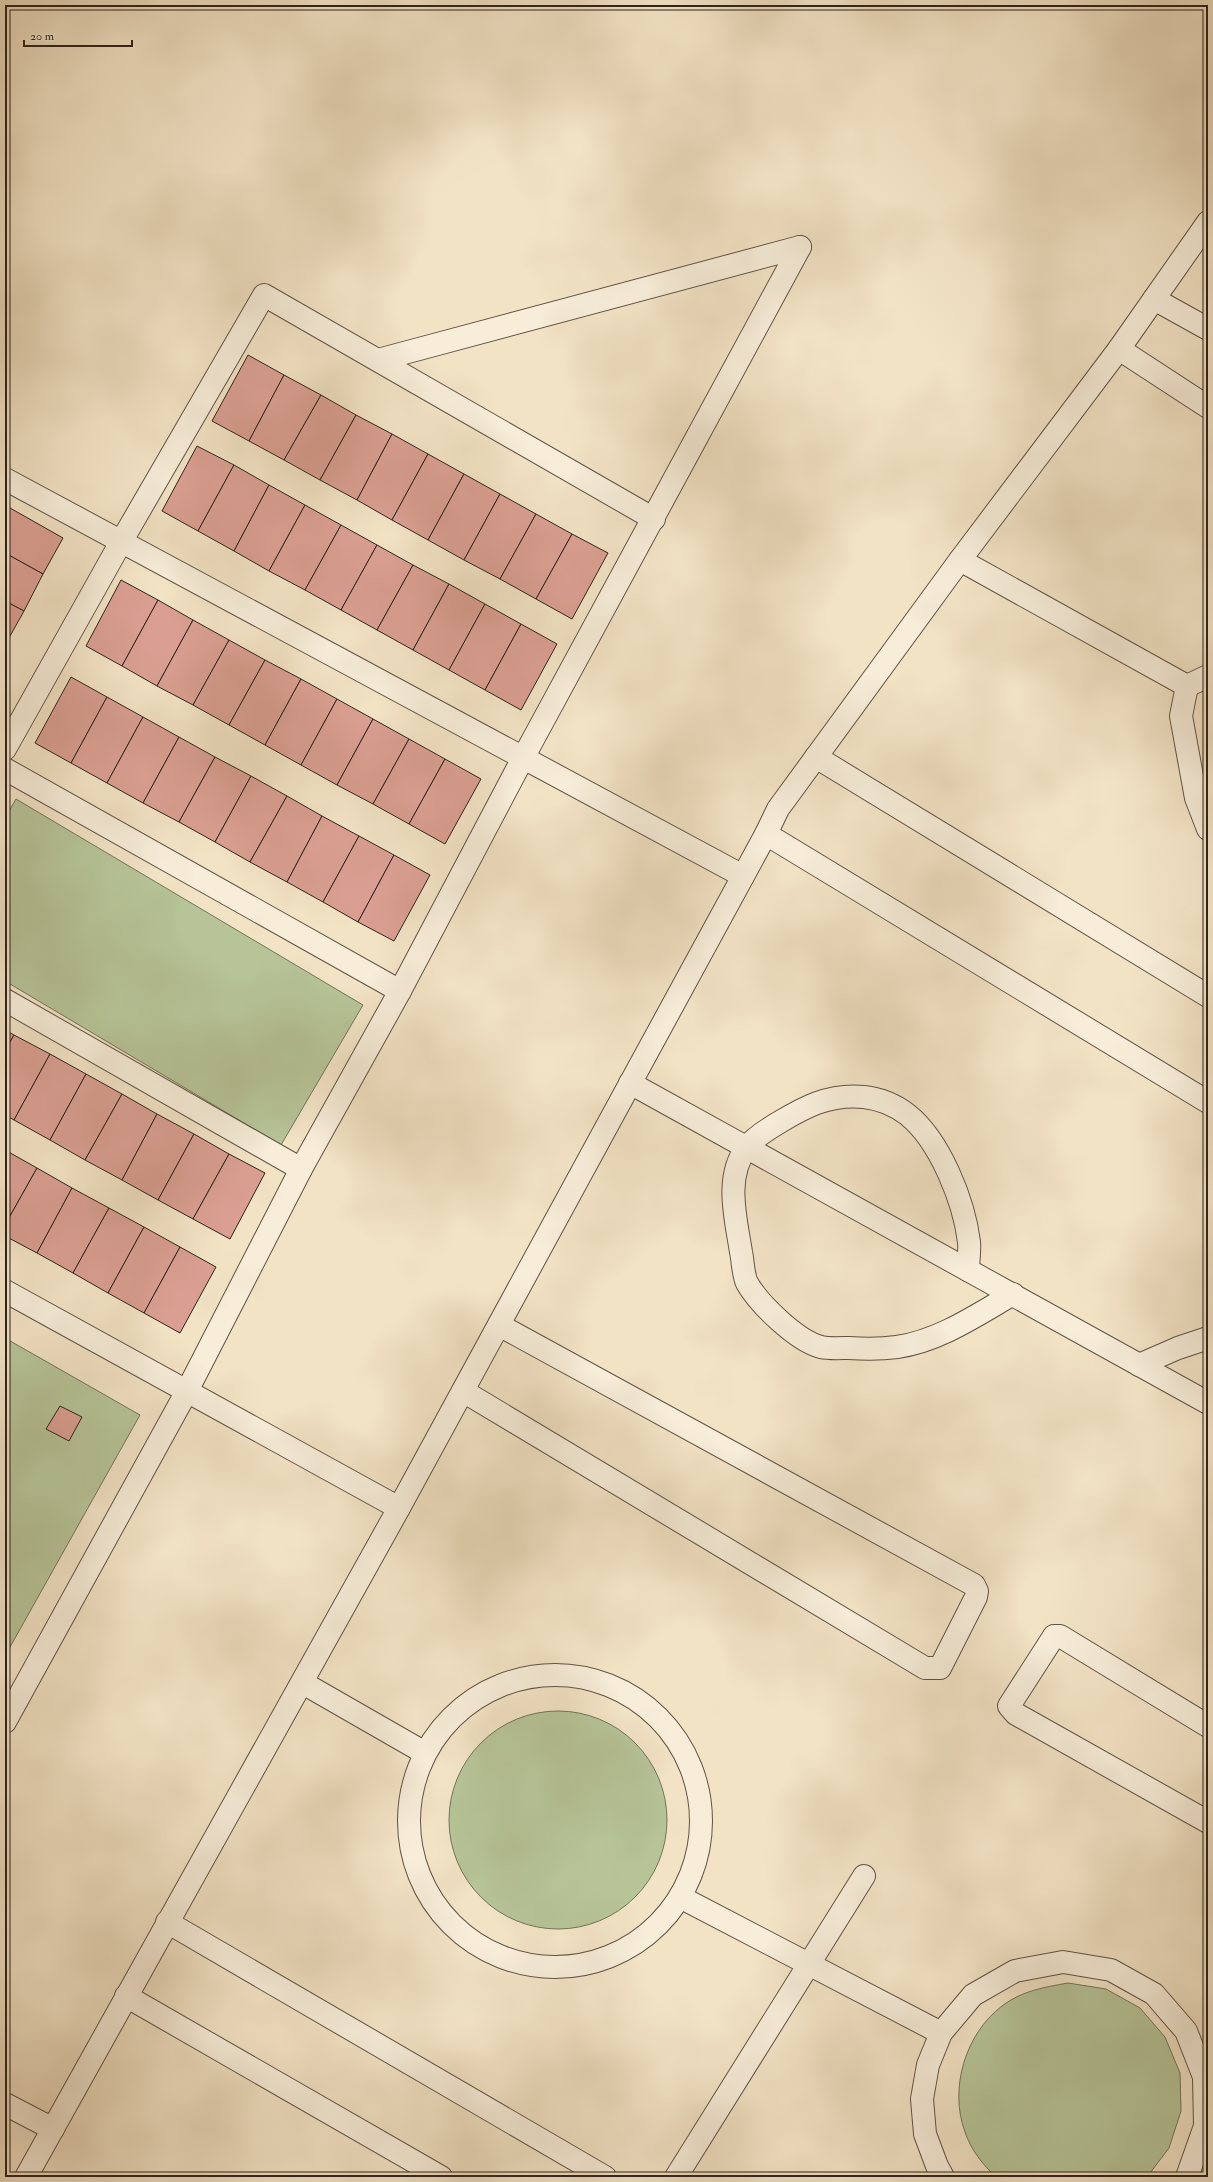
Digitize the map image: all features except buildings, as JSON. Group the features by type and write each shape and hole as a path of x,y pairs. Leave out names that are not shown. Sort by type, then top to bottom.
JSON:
{"street":[{"path":"26,2177 399,1508 766,834 778,809 960,560 1119,349 1208,222"},
{"path":"5,1722 187,1391 301,1169 400,991 523,758 654,519 800,247 378,360"},
{"path":"5,749 121,542 264,295 654,519"},
{"path":"1154,299 1208,329"},
{"path":"1119,349 1208,407"},
{"path":"5,479 743,876"},
{"path":"960,560 1187,686"},
{"path":"1187,686 1208,676"},
{"path":"1187,686 1181,716 1196,798 1208,829"},
{"path":"816,756 1208,996"},
{"path":"5,769 400,991"},
{"path":"766,834 1208,1102"},
{"path":"5,1000 301,1169"},
{"path":"630,1083 1208,1403"},
{"path":"968,1270 969,1242 962,1210 945,1165 936,1146 921,1126 904,1112 885,1103 866,1097 847,1095 828,1099 809,1106 769,1129 747,1147 735,1173 734,1204 746,1281 761,1302 779,1320 799,1335 821,1347 860,1349 898,1347 938,1335 1013,1294"},
{"path":"5,1291 399,1508"},
{"path":"463,1391 925,1668 940,1668 976,1597 977,1591 974,1585 498,1325"},
{"path":"1139,1365 1178,1348 1208,1338"},
{"path":"1208,1726 1060,1636 1054,1636 1009,1706 1016,1714 1208,1822"},
{"path":"551,1674 590,1679 626,1693 657,1717 681,1748 696,1784 701,1823 697,1854 696,1861 680,1897 652,1932 614,1957 570,1968 525,1966 483,1950 447,1922 422,1884 409,1840 410,1796 425,1753 447,1721 477,1696 513,1680 551,1674"},
{"path":"302,1682 425,1753"},
{"path":"676,2177 864,1876"},
{"path":"680,1897 941,2033"},
{"path":"167,1922 605,2177"},
{"path":"943,2177 937,2166 925,2134 922,2099 928,2065 941,2033 973,1995 1015,1970 1063,1962 1111,1970 1118,1973 1154,1994 1186,2031 1204,2077 1205,2126 1192,2176"},
{"path":"126,1996 441,2177"},
{"path":"5,2104 53,2129"}],"green space":[{"path":"16,799 363,1005 281,1145 5,981 5,818"},
{"path":"5,1338 140,1415 5,1656"},
{"path":"558,1711 579,1713 600,1719 619,1729 635,1743 649,1759 659,1778 665,1799 667,1820 665,1841 659,1862 649,1881 635,1897 619,1911 600,1921 579,1927 558,1929 537,1927 516,1921 497,1911 481,1897 467,1881 457,1862 451,1841 449,1820 451,1799 457,1778 467,1759 481,1743 497,1729 516,1719 537,1713"},
{"path":"1068,1983 1106,1989 1140,2008 1165,2037 1180,2073 1181,2111 1169,2148 1147,2177 996,2177 978,2157 965,2132 960,2115 960,2081 964,2063 978,2031 989,2018 1009,2001 1025,1993"}]}
